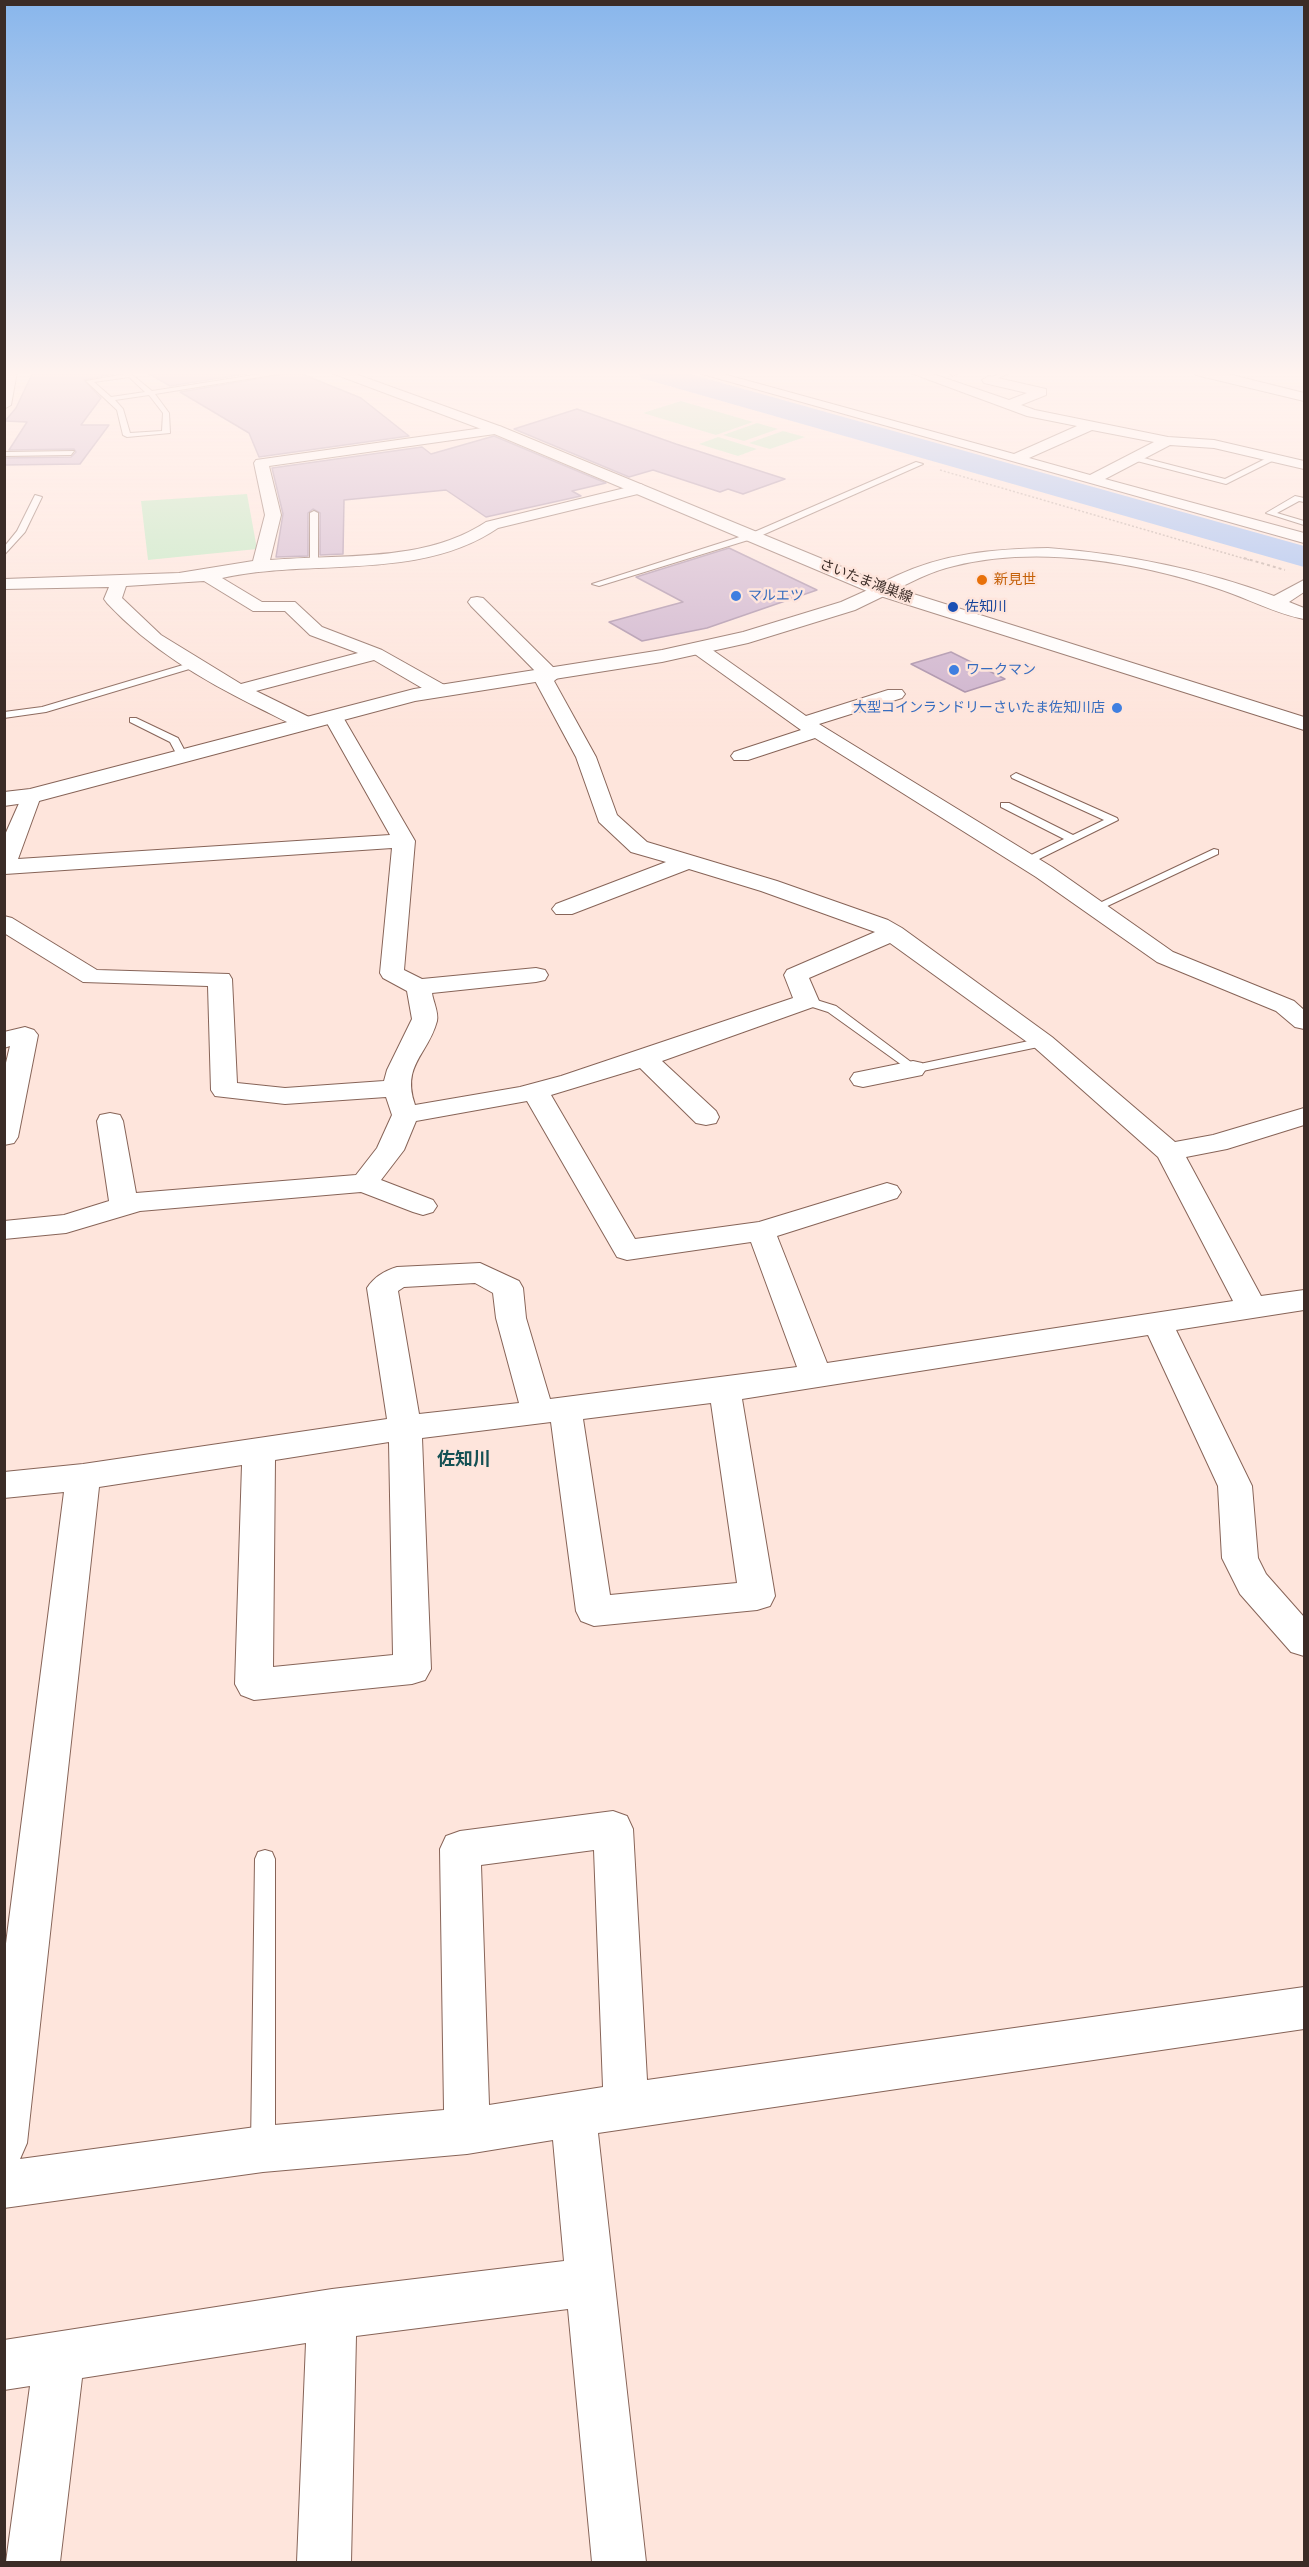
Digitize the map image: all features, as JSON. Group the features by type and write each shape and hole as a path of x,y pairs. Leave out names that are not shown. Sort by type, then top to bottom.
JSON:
{"main road":[{"name":"さいたま鴻巣線","path":"648,492 881,590 1305,724"},
{"path":"4,799 32,796 414,695 547,676 748,637 848,606 881,590"}],"street":[{"path":"260,565 273,515 268,492"},
{"path":"4,584 119,582 206,575 260,565 408,556 480,537 492,525 629,492"},
{"path":"1139,492 1305,538"},
{"path":"881,590 930,568 963,559 1008,554 1057,553 1106,557 1150,565 1276,602 1305,614"},
{"path":"206,575 259,607 289,606 316,631 376,654 441,691"},
{"path":"1276,602 1299,579"},
{"path":"119,582 113,599 126,616 193,664 306,723"},
{"path":"477,602 547,676 586,757 607,817 639,847 769,886 880,925 1043,1042 1168,1152 1252,1308"},
{"path":"698,648 810,727 1027,861 1165,957 1285,1006 1305,1022"},
{"path":"240,690 376,654"},
{"path":"741,756 895,694"},
{"path":"333,716 404,841 392,974 418,987 536,975"},
{"path":"32,796 5,867 404,841"},
{"path":"564,909 687,862"},
{"path":"4,923 92,977 220,979 224,1090 285,1096 396,1088"},
{"path":"405,1115 450,1104 535,1091 644,1058 807,1001 796,975 894,933"},
{"path":"364,1183 390,1150 405,1115 396,1088 400,1070 425,1019 418,987"},
{"path":"4,1040 25,1035 4,1137"},
{"path":"644,1058 706,1117"},
{"path":"863,1079 914,1069"},
{"path":"535,1091 627,1250 761,1231 886,1192"},
{"path":"1168,1152 1217,1143 1305,1116"},
{"path":"110,1121 124,1206"},
{"path":"4,1230 66,1224 138,1202 364,1183 423,1206"},
{"path":"761,1231 816,1375"},
{"path":"259,1450 254,1684 412,1669 405,1428 382,1288 397,1277 480,1273 508,1288 511,1318 552,1410 594,1611 757,1596 725,1390"},
{"path":"4,1485 83,1477 405,1428 725,1390 1305,1300"},
{"path":"1157,1322 1235,1486 1240,1558 1253,1584 1305,1641"},
{"path":"4,2143 83,1477"},
{"path":"467,2132 460,1849 613,1829 626,2106"},
{"path":"4,2185 263,2149 467,2132 626,2106 1305,2008"},
{"path":"573,2114 619,2562"},
{"path":"4,2365 332,2314 592,2282"},
{"path":"324,2562 332,2314"},
{"path":"33,2562 59,2358"}],"lane":[{"path":"596,584 755,536 856,492"},
{"path":"4,553 21,532 38,497"},
{"path":"1305,500 1298,498 1270,513 1305,523"},
{"path":"314,513 314,561"},
{"path":"4,715 43,710 193,664"},
{"path":"133,720 174,740 182,755"},
{"path":"1016,776 1113,820 1027,861"},
{"path":"1005,805 1072,839"},
{"path":"1095,908 1214,852"},
{"path":"807,1001 832,1010 914,1069 1043,1042"},
{"path":"263,2149 265,1858"}],"path":[{"path":"1011,492 1299,579"}],"green space":[{"path":"247,494 257,549 148,560 141,501"}],"building":[{"path":"278,492 428,492 344,500 343,554 320,555 320,513 313,509 308,513 308,556 276,557 283,514"},
{"path":"449,492 573,492 581,496 486,517"},
{"name":"マルエツ","path":"729,548 817,590 707,628 642,641 609,622 683,602 636,577"},
{"path":"951,652 1005,679 965,692 911,664"}],"waterway":[{"path":"1074,492 1304,557"}],"place":[{"name":"新見世","path":"982,580"},
{"name":"マルエツ","path":"736,596"},
{"name":"佐知川","path":"953,607"},
{"name":"ワークマン","path":"954,670"},
{"name":"大型コインランドリーさいたま佐知川店","path":"1117,708"}],"district":[{"name":"佐知川","path":"464,1459"}]}
